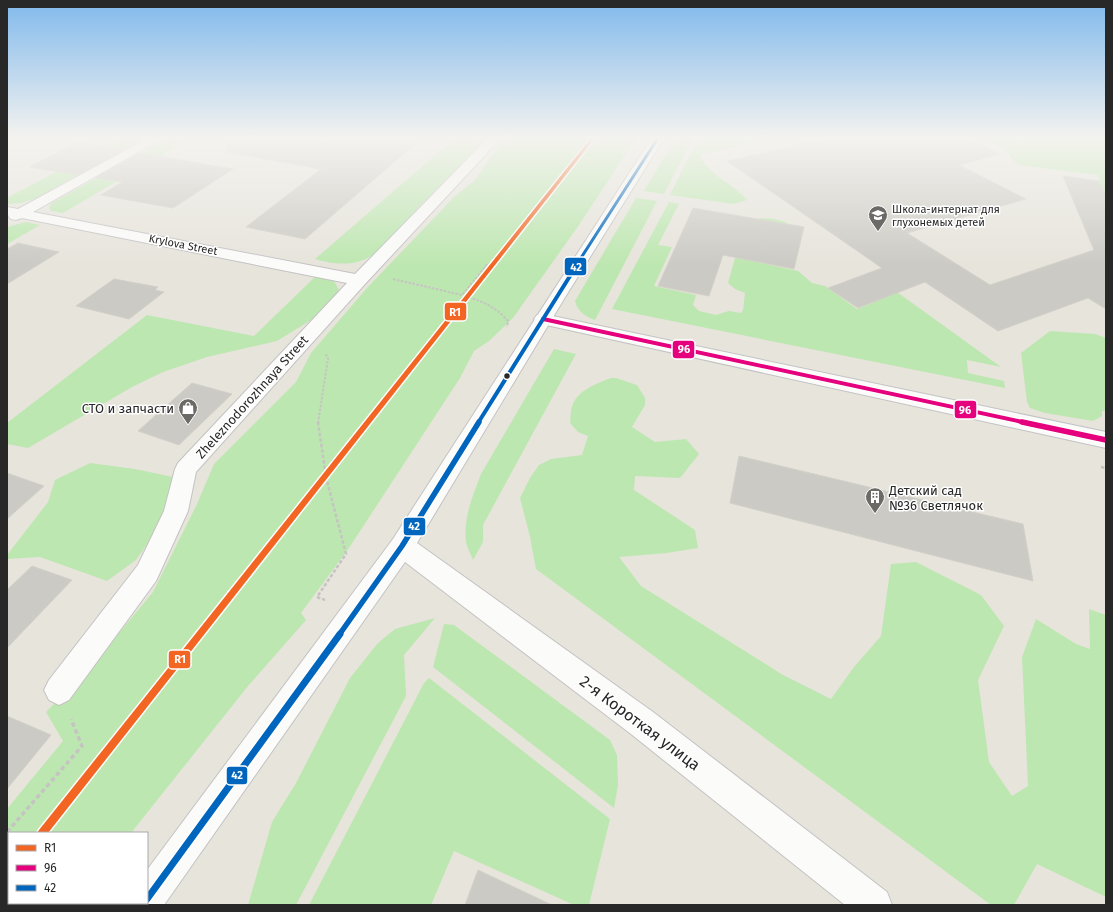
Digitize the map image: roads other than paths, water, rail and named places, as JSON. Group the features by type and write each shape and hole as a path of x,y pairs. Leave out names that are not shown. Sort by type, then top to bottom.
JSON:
{"street":[{"path":"11,215 76,181"},
{"name":"Zheleznodorozhnaya Street","path":"59,690 147,573 176,512 186,470 318,324 455,181"},
{"path":"148,898 356,612 402,546 537,328 631,181"},
{"name":"Krylova Street","path":"11,215 364,275"},
{"path":"537,328 1106,440"},
{"name":"2-я Короткая улица","path":"402,546 642,723 874,905"}],"place":[{"name":"Школа-интернат для глухонемых детей","path":"878,232"},
{"name":"СТО и запчасти","path":"188,425"},
{"name":"Детский сад №36 Светлячок","path":"875,514"}]}
